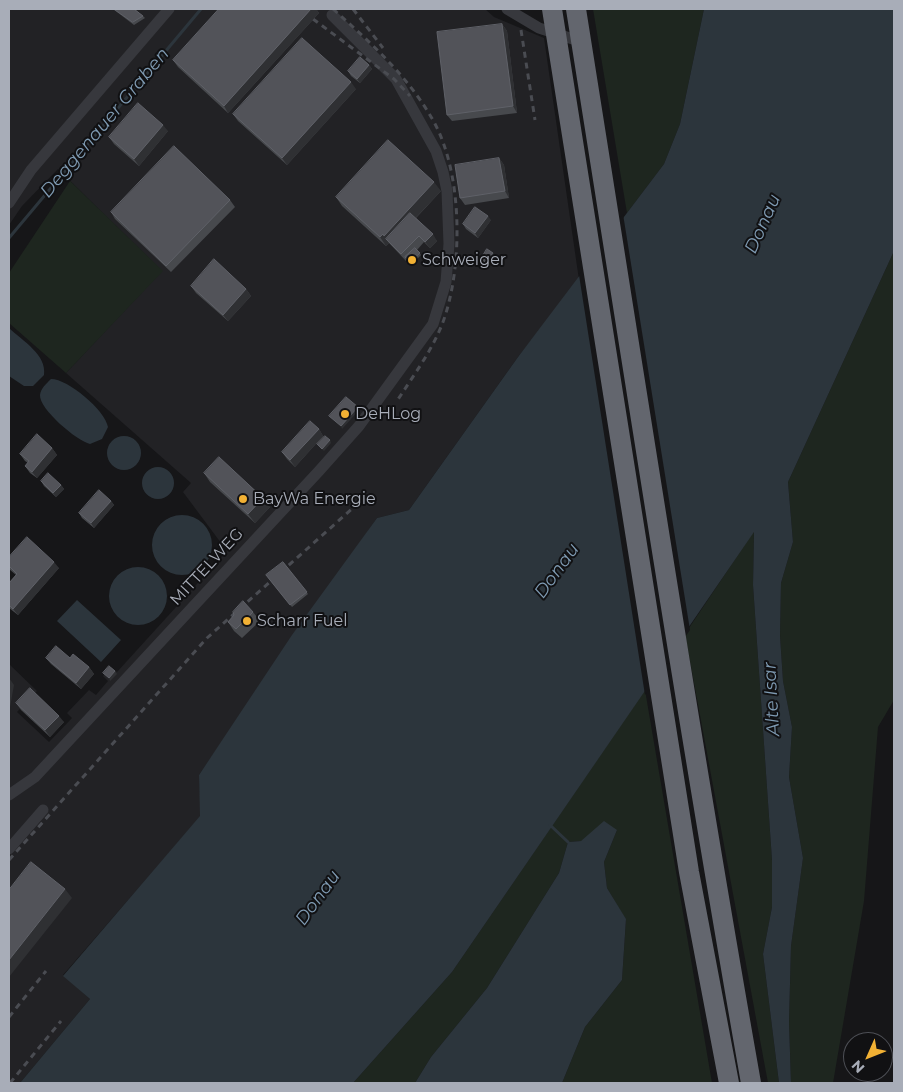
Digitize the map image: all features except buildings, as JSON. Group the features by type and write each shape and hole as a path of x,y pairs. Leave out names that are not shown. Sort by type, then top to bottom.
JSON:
{"highway":[{"path":"552,9 688,862 729,1083"},
{"path":"576,9 662,553 751,1083"}],"street":[{"path":"9,202 31,170 168,9"},
{"path":"507,9 539,28 591,46"},
{"name":"MITTELWEG","path":"9,795 35,777 319,471 359,426 432,324 446,282 449,244 449,217 443,172 436,151 396,79 332,15"},
{"path":"9,849 43,810"}],"shaded area":[{"path":"9,9 485,9 494,17 544,38 579,280 518,357 409,510 377,518 199,775 201,816 63,975 90,999 20,1083 9,1083 9,664 37,691 17,712 49,742 72,718 67,713 89,690 96,695 108,681 103,676 111,667 117,672 227,551 183,492 191,483 66,373 162,271 58,169 22,206 9,225"},
{"path":"593,9 704,9 680,124 664,164 627,213"},
{"path":"70,181 163,271 66,373 9,323 9,273"},
{"path":"894,251 894,700 878,727 864,901 833,1083 791,1083 789,1022 791,946 803,858 789,777 792,727 783,681 780,636 781,583 793,542 788,482"},
{"path":"754,531 753,585 772,860 772,907 763,954 779,1083 768,1083 685,634"},
{"path":"645,690 712,1083 562,1083 585,1027 622,980 626,920 607,888 604,862 617,830 581,841 568,842 559,873 487,988 431,1057 415,1083 353,1083 452,972"}],"water":[{"path":"704,9 894,9 894,251 788,482 793,542 781,583 780,636 783,681 792,727 789,777 803,858 791,946 789,1022 791,1083 779,1083 763,954 772,907 772,860 753,585 754,532 452,972 353,1083 20,1083 90,999 63,976 200,816 199,775 292,635 377,518 409,510 518,357 664,164 680,124"},
{"path":"9,328 33,349 42,361 44,375 33,386 24,386 9,376"},
{"path":"51,379 58,380 76,390 100,412 108,427 102,439 90,444 84,442 68,431 52,416 41,401 40,395"},
{"path":"124,436 136,441 141,453 136,465 124,470 112,465 107,453 112,441"},
{"path":"158,467 170,471 174,483 170,495 158,499 146,495 142,483 146,471"},
{"path":"182,515 199,520 207,528 212,545 207,562 199,570 182,575 165,570 157,562 152,545 157,528 165,520"},
{"path":"138,567 149,569 162,580 167,596 165,607 154,620 138,625 127,623 114,612 109,596 111,585 122,572"},
{"path":"77,600 121,640 101,662 57,621"},
{"path":"604,821 617,830 604,862 607,888 626,919 622,980 585,1027 562,1083 415,1083 431,1057 487,988 559,873 568,842 581,841"}],"pier":[{"path":"623,214 690,630 645,695 579,275"}],"waterway":[{"name":"Deggenauer Graben","path":"9,238 201,9"},
{"path":"550,825 568,842"}],"railway":[{"path":"333,9 388,61 424,106 444,144 455,194 457,249 450,300 443,322 433,343 397,401"},
{"path":"353,9 383,48"},
{"path":"313,19 394,79 410,96"},
{"path":"521,30 535,120"},
{"path":"9,860 207,638 363,499"},
{"path":"9,1017 46,971"},
{"path":"10,1083 61,1021"}],"place":[{"name":"Schweiger","path":"412,260"},
{"name":"DeHLog","path":"345,414"},
{"name":"BayWa Energie","path":"243,499"},
{"name":"Scharr Fuel","path":"247,621"}],"water label":[{"name":"Donau","path":"763,224"},
{"name":"Donau","path":"557,571"},
{"name":"Alte Isar","path":"772,699"},
{"name":"Donau","path":"318,898"}]}
